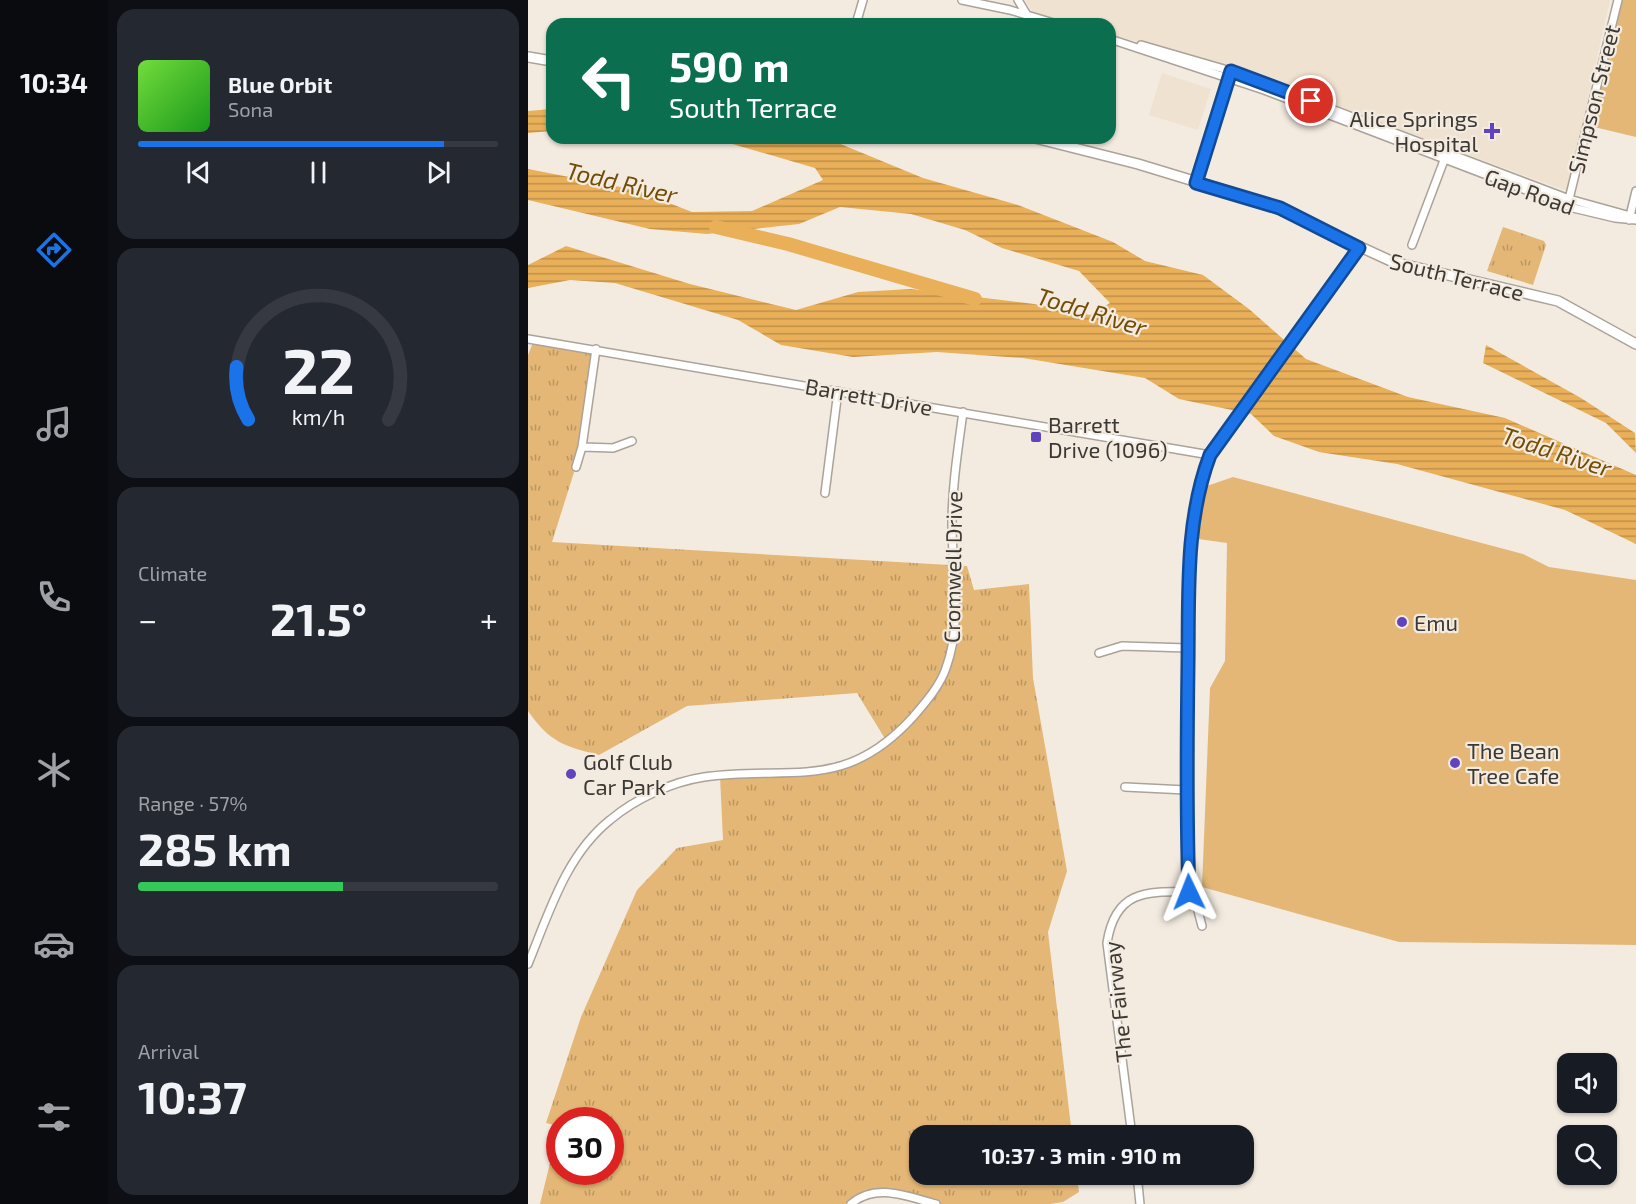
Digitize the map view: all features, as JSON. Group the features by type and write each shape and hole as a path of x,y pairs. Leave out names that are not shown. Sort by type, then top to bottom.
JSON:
{"street":[{"path":"858,18 863,0"},
{"path":"962,0 993,4"},
{"path":"974,0 1037,18"},
{"path":"1010,10 1018,0 1027,15"},
{"name":"Simpson Street","path":"1569,199 1618,0"},
{"name":"Gap Road","path":"1116,41 1160,50 1265,87 1422,146 1573,208 1633,218"},
{"path":"528,57 546,60"},
{"path":"1196,183 1230,75"},
{"name":"South Terrace","path":"1059,144 1138,164 1280,208 1359,248 1417,270 1558,302 1636,344"},
{"path":"1412,245 1446,156"},
{"name":"Gap Road","path":"1446,156 1569,199 1633,218"},
{"path":"1633,218 1636,191"},
{"path":"1202,926 1197,907 1189,892 1186,790 1193,517 1198,489 1210,455 1359,248"},
{"name":"Barrett Drive","path":"528,339 1210,455"},
{"path":"576,466 582,447 596,349"},
{"path":"825,493 838,391"},
{"name":"Cromwell Drive","path":"528,964 570,867 596,833 632,804 674,786 703,777 801,774 819,772 848,763 880,748 920,709 943,676 953,642 955,616 953,488 963,412"},
{"path":"582,447 613,448 632,441"},
{"path":"1099,653 1122,646 1188,648"},
{"path":"1125,787 1186,790"},
{"name":"The Fairway","path":"1131,1125 1107,943 1110,927 1120,907 1142,894 1151,891 1189,892"},
{"path":"1138,1185 1140,1204"},
{"path":"851,1204 863,1196 885,1192 936,1204"}],"shaded area":[{"name":"Alice Springs Hospital","path":"1025,0 1610,0 1567,191 1241,71 1116,36 1116,18 1049,18 1034,14"},
{"path":"1162,73 1211,89 1198,130 1149,115"}],"green space":[{"path":"1621,0 1636,0 1636,137 1590,126"},
{"path":"1503,227 1544,241 1546,245 1533,285 1487,271"},
{"path":"534,340 596,349 582,447 552,542 967,566 974,590 1029,584 1033,678 1067,871 1048,932 1071,1125 909,1125 909,1185 1078,1185 1079,1192 1063,1202 1050,1204 936,1204 885,1192 851,1204 540,1204 546,1179 546,1185 624,1185 624,1107 551,1107 581,1017 637,890 677,848 723,840 720,776 785,775 847,763 887,742 857,693 687,706 599,755 558,741 543,730 528,711 528,355"},
{"path":"1233,477 1523,554 1549,567 1636,580 1636,945 1399,942 1202,887 1210,688 1225,661 1227,543 1191,538 1198,489"}],"water":[{"path":"546,110 546,132 528,133 528,111"},
{"path":"733,144 841,144 923,178 1018,205 1113,242 1145,261 1203,275 1249,309 1306,359 1408,397 1505,418 1636,475 1636,544 1565,510 1397,464 1319,452 1274,436 1251,414 1179,399 1145,378 1023,358 937,352 853,357 781,345 738,320 615,283 570,280 528,288 528,265 566,246 690,284 796,310 858,292 911,289 1034,304 1090,315 1110,303 1079,271 1002,248 965,230 911,214 840,207 799,224 707,234 650,229 528,200 528,169 636,190 692,212 752,211 823,180 815,168"},
{"path":"1486,345 1581,398 1635,433 1636,453 1606,423 1483,363"}],"waterway":[{"name":"Todd River","path":"716,227 788,244 975,299"}],"place":[{"name":"Alice Springs Hospital","path":"1492,131"},
{"name":"Barrett Drive (1096)","path":"1036,437"},
{"name":"Emu","path":"1402,622"},
{"name":"The Bean Tree Cafe","path":"1455,763"},
{"name":"Golf Club Car Park","path":"571,774"}],"route":[{"path":"1189,892 1186,790 1189,603 1191,538 1198,489 1210,455 1339,279 1359,248 1280,208 1243,195 1196,183 1231,71 1311,101"}]}
